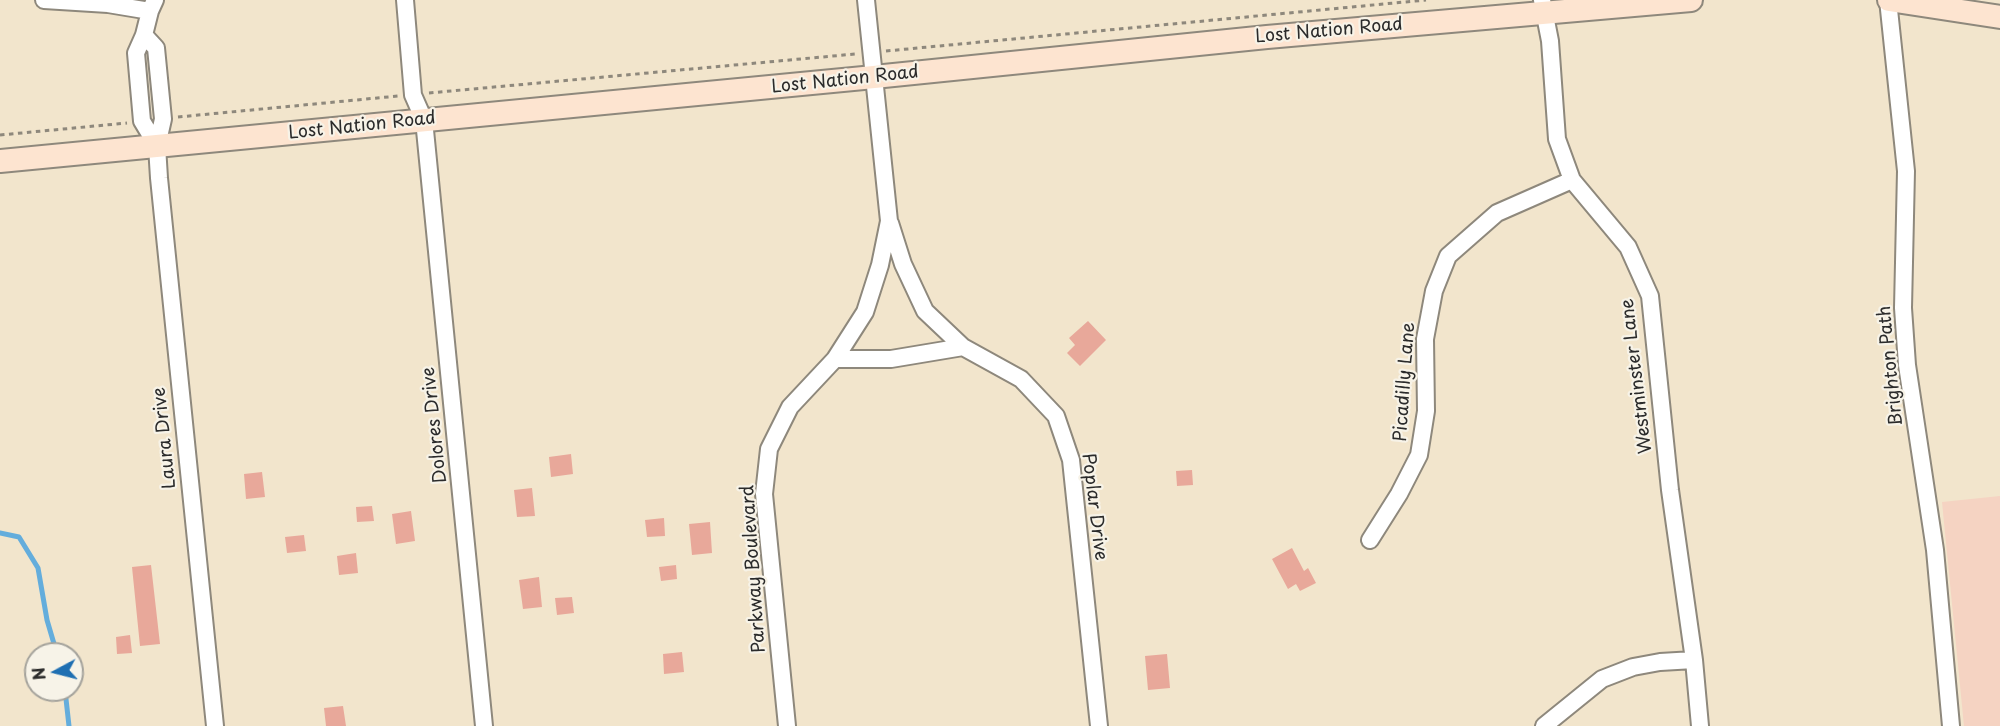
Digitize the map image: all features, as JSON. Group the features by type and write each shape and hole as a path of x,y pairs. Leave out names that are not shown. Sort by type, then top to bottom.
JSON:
{"street":[{"path":"44,0 152,6"},
{"name":"Dolores Drive","path":"405,0 413,94 424,120 484,726"},
{"name":"Parkway Boulevard","path":"787,726 764,494 769,449 790,406 835,359 866,312 890,221 866,0"},
{"name":"Lost Nation Road","path":"0,161 874,77 1268,37 1543,6 1691,0"},
{"path":"1889,0 2000,17"},
{"name":"Brighton Path","path":"1889,0 1906,171 1903,308 1907,365 1935,550 1951,726"},
{"name":"Laura Drive","path":"152,6 144,35 156,48 164,119 157,146 179,387 215,726"},
{"name":"Westminster Lane","path":"1543,6 1550,41 1557,139 1572,180 1628,247 1650,296 1670,490 1694,660 1700,726"},
{"name":"Picadilly Lane","path":"1370,540 1399,494 1419,455 1426,411 1425,339 1434,291 1448,256 1497,213 1572,180"},
{"name":"Poplar Drive","path":"890,221 903,264 925,311 963,347 1021,379 1056,416 1071,460 1099,726"},
{"path":"835,359 891,359 963,347"},
{"path":"1544,726 1602,680 1633,667 1660,662 1694,660"}],"path":[{"path":"842,56 1426,0"}],"shaded area":[{"path":"2000,496 2000,726 1964,726 1942,502"}],"building":[{"path":"1088,321 1106,340 1080,366 1067,353 1075,345 1069,338"},
{"path":"571,454 573,474 551,477 549,457"},
{"path":"1192,470 1193,485 1177,486 1176,471"},
{"path":"262,472 265,497 246,499 244,474"},
{"path":"532,488 535,516 517,517 514,490"},
{"path":"372,506 374,521 357,522 356,507"},
{"path":"411,511 415,541 396,544 392,514"},
{"path":"664,518 665,536 647,537 645,520"},
{"path":"710,522 712,553 692,555 689,524"},
{"path":"304,535 306,551 287,553 285,537"},
{"path":"1292,548 1304,571 1308,568 1316,583 1300,591 1296,584 1288,589 1272,559"},
{"path":"356,553 358,573 339,575 337,556"},
{"path":"151,565 160,644 140,646 132,567"},
{"path":"676,565 677,579 661,581 659,567"},
{"path":"539,577 542,607 523,609 519,580"},
{"path":"572,597 574,613 557,615 555,598"},
{"path":"130,635 132,653 117,654 116,637"},
{"path":"682,652 684,672 664,674 663,654"},
{"path":"1167,654 1170,688 1148,690 1145,656"},
{"path":"343,706 346,726 326,726 324,708"}],"waterway":[{"path":"0,533 19,537 38,568 47,620 53,642"},
{"path":"66,702 69,726"}]}
